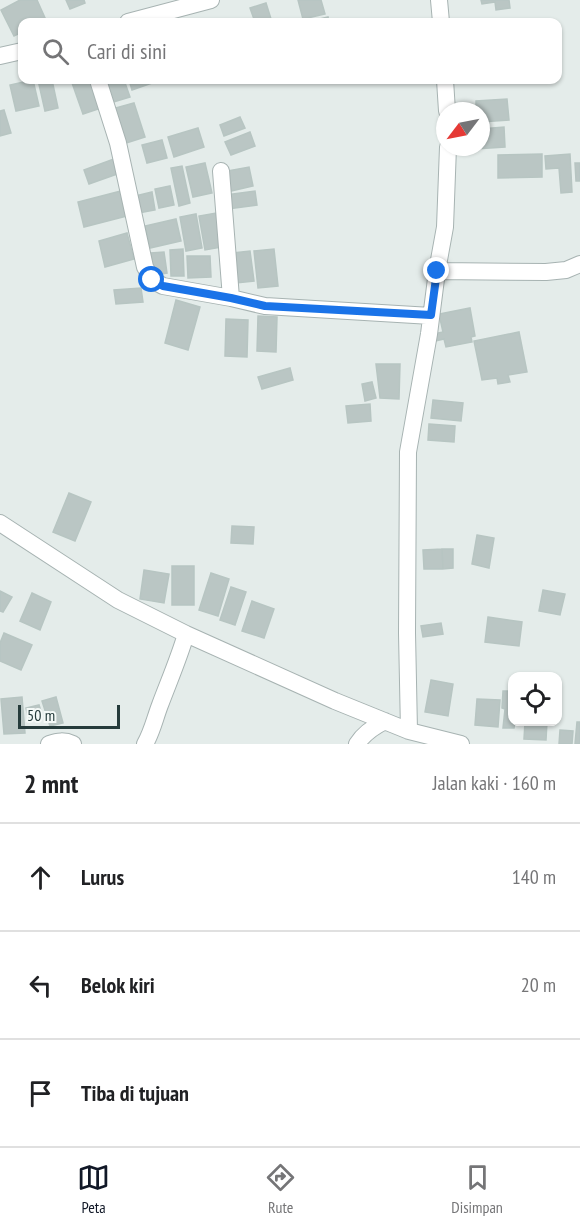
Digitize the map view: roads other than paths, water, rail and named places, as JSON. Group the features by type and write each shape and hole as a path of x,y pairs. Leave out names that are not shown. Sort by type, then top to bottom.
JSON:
{"street":[{"path":"143,18 211,0"},
{"path":"439,0 441,18"},
{"path":"0,56 18,52"},
{"path":"99,84 118,143 145,267 152,280 163,286 265,306 431,315"},
{"path":"445,84 446,102"},
{"path":"409,731 408,452 445,227 448,156"},
{"path":"221,171 231,298"},
{"path":"437,271 546,272 566,270 580,264"},
{"path":"1,527 118,600 186,634 325,697 409,731 461,744"},
{"path":"145,744 179,659 186,634"},
{"path":"357,744 374,726 385,721"},
{"path":"49,744 56,741 73,744"}]}
